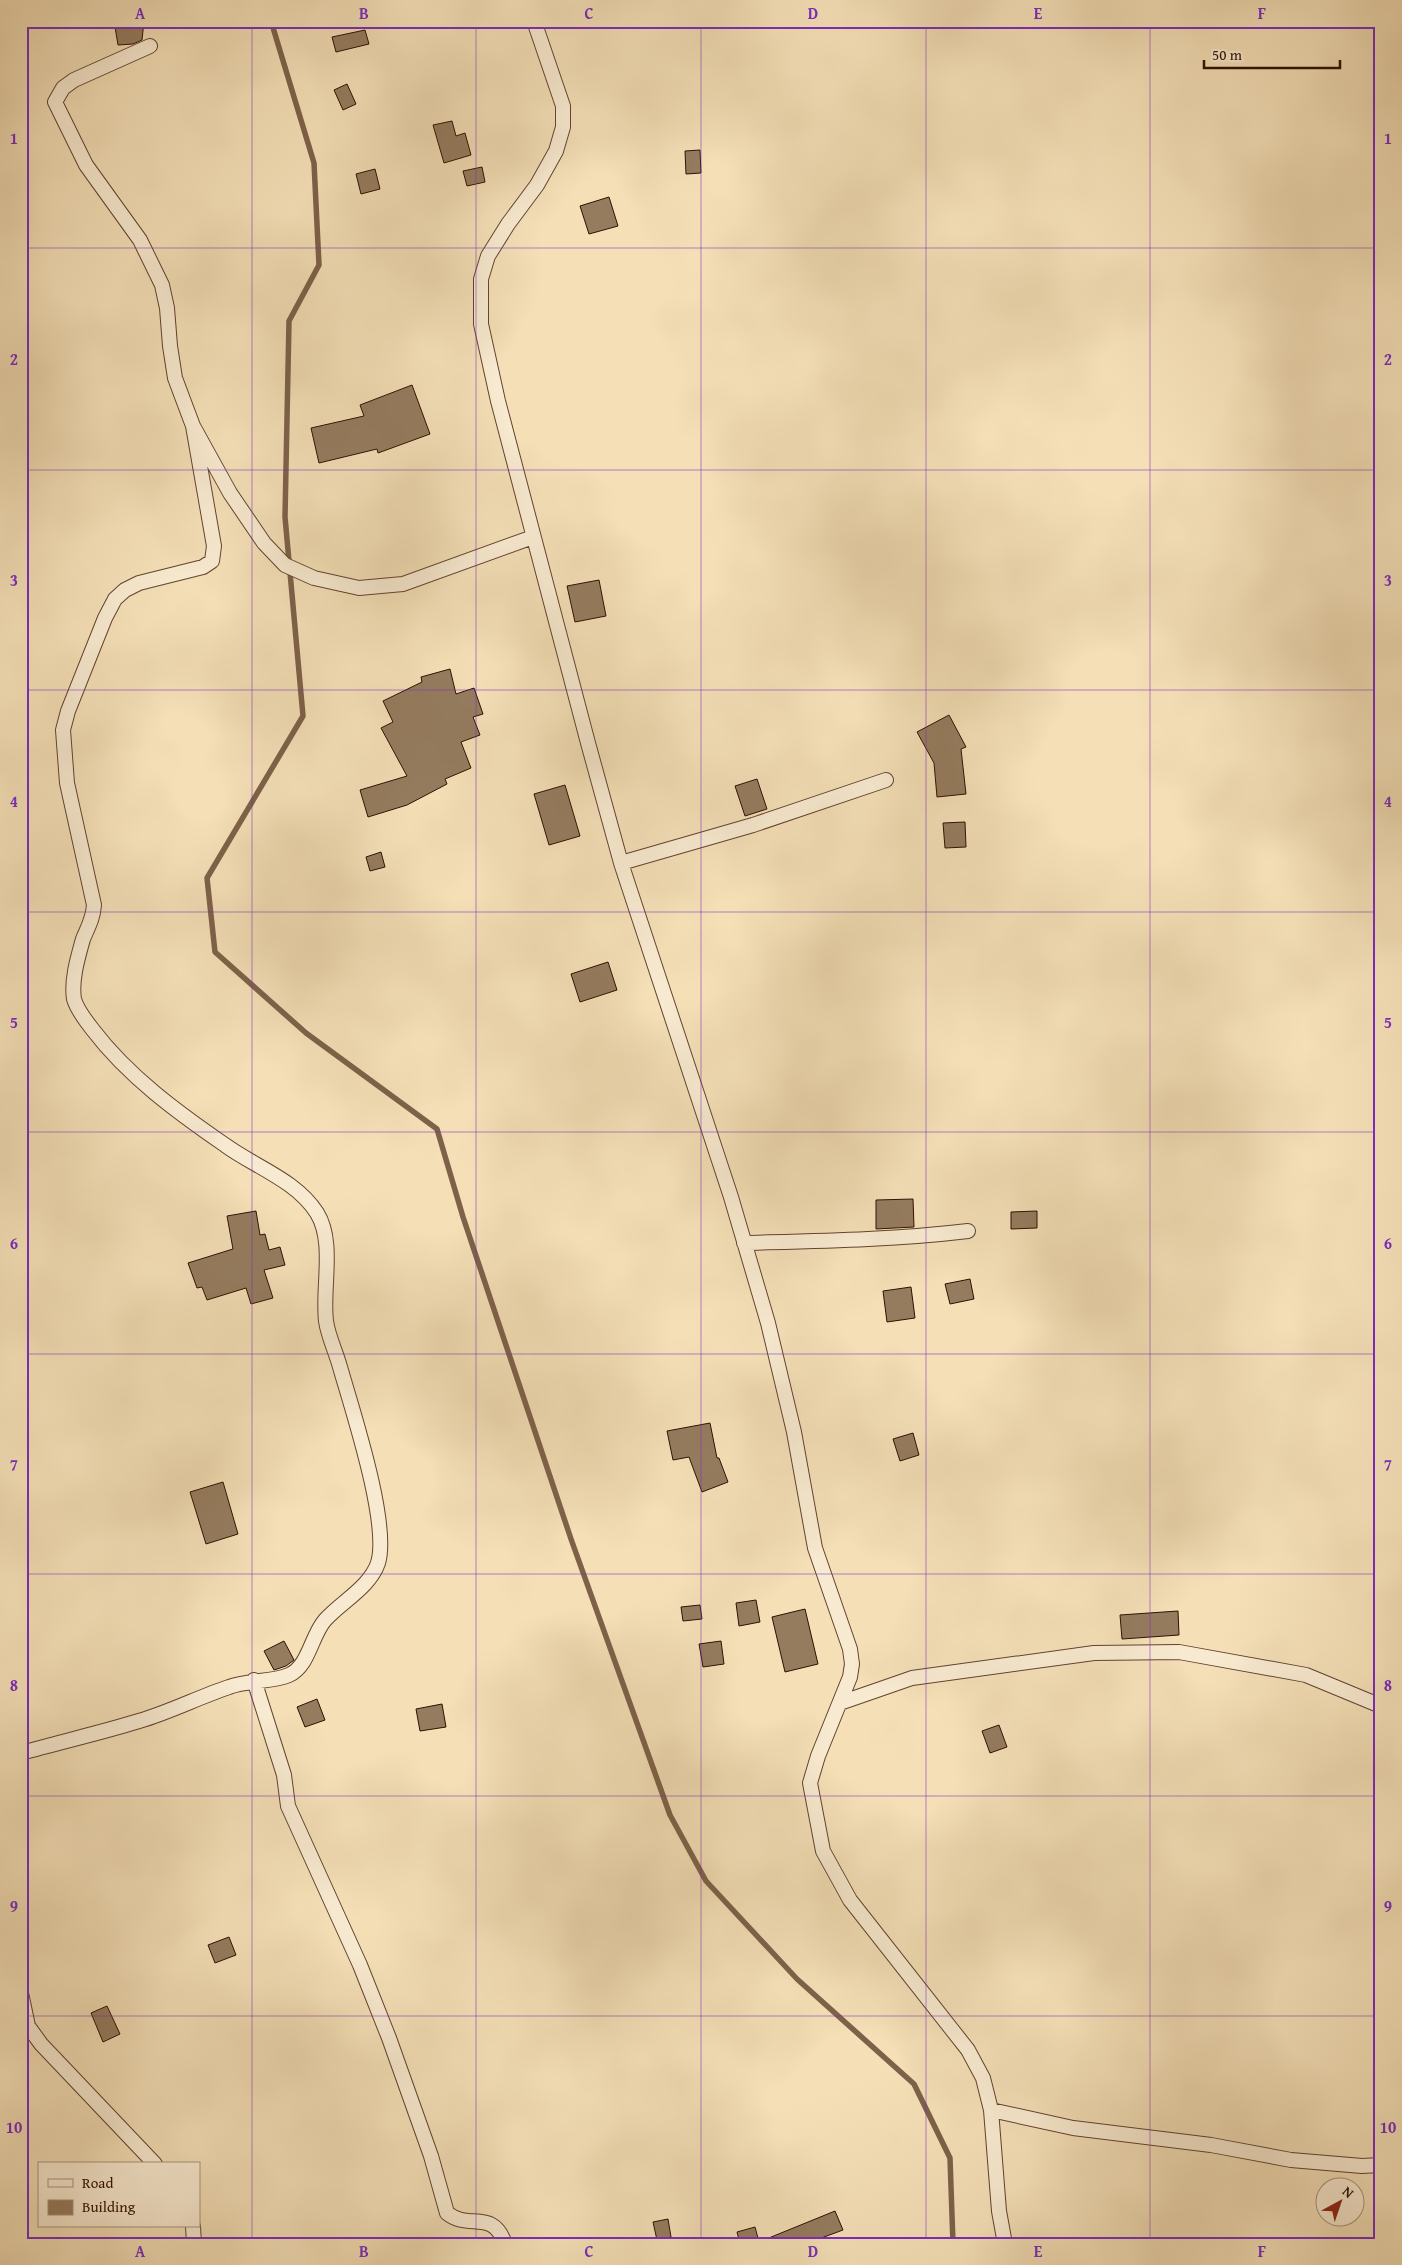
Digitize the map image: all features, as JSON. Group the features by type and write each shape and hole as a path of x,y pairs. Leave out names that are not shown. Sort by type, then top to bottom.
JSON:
{"street":[{"path":"534,21 563,106 563,127 556,151 537,185 508,224 488,256 481,279 481,324 498,401 533,537 621,863 768,1323 794,1432 815,1548 850,1649 850,1677 818,1756 810,1783 823,1850 850,1900 968,2050 983,2078 991,2110 1000,2211 1005,2244"},
{"path":"150,46 74,80 63,88 55,102 86,165 140,240 162,286 167,308 175,378 193,426 230,493 264,543 285,565 314,578 359,588 403,584 533,537"},
{"path":"21,1753 141,1721 230,1686 254,1680 280,1678 291,1674 299,1668 312,1638 324,1622 370,1577 378,1564 380,1547 379,1527 364,1452 326,1323 326,1234 316,1213 299,1194 268,1170 226,1146 130,1072 109,1050 74,1002 73,985 84,936 94,916 94,905 67,783 63,730 68,711 105,618 115,599 125,590 138,583 203,567 212,561 214,546 193,426"},
{"path":"621,863 753,825 886,780"},
{"path":"744,1243 862,1240 917,1237 968,1231"},
{"path":"840,1703 912,1678 1094,1653 1179,1652 1306,1675 1381,1706"},
{"path":"254,1680 284,1775 288,1806 360,1965 382,2020 431,2156 447,2213 453,2218 464,2221 483,2221 492,2224 499,2230 505,2244"},
{"path":"21,1993 28,2026 41,2044 153,2162"},
{"path":"991,2110 1073,2128 1211,2144 1291,2160 1362,2166 1381,2164"},
{"path":"193,2228 194,2244"}],"building":[{"path":"114,21 144,21 142,40 133,44 118,45"},
{"path":"365,30 369,44 336,52 332,37"},
{"path":"347,84 356,104 343,110 334,90"},
{"path":"452,121 456,136 465,133 471,155 444,163 433,125"},
{"path":"700,150 701,173 686,174 685,151"},
{"path":"482,167 485,182 467,186 463,171"},
{"path":"375,169 380,189 361,194 356,174"},
{"path":"609,197 618,226 589,234 580,206"},
{"path":"412,385 430,434 378,453 377,449 319,463 311,428 364,416 360,405"},
{"path":"599,580 606,616 575,622 567,586"},
{"path":"450,669 456,694 474,688 483,714 473,717 480,735 461,742 471,768 445,779 447,784 407,805 368,817 360,790 407,776 381,728 393,722 383,701 422,682 421,677"},
{"path":"949,715 966,747 961,749 966,794 937,797 934,763 917,732"},
{"path":"757,779 767,809 745,816 735,786"},
{"path":"565,785 580,836 549,845 534,794"},
{"path":"965,822 966,847 945,848 943,823"},
{"path":"381,852 385,867 370,871 366,857"},
{"path":"608,962 617,990 580,1002 571,974"},
{"path":"913,1199 914,1227 876,1229 876,1200"},
{"path":"256,1211 260,1235 265,1234 269,1250 280,1247 285,1265 264,1270 273,1298 251,1304 246,1288 207,1300 202,1287 197,1288 188,1263 233,1249 227,1216"},
{"path":"1037,1211 1037,1228 1011,1229 1011,1212"},
{"path":"970,1279 974,1299 950,1304 945,1284"},
{"path":"911,1287 915,1318 887,1322 883,1291"},
{"path":"710,1423 717,1458 719,1458 728,1482 702,1492 689,1457 673,1460 667,1431"},
{"path":"913,1433 919,1455 900,1461 893,1439"},
{"path":"223,1482 238,1534 206,1544 190,1492"},
{"path":"756,1600 760,1622 739,1626 736,1603"},
{"path":"700,1605 702,1619 683,1621 681,1607"},
{"path":"805,1609 818,1664 785,1672 772,1617"},
{"path":"1178,1611 1179,1635 1122,1639 1120,1615"},
{"path":"284,1641 294,1660 286,1666 274,1670 264,1651"},
{"path":"721,1641 724,1664 703,1667 699,1644"},
{"path":"317,1699 325,1720 305,1727 297,1707"},
{"path":"442,1704 446,1727 420,1731 416,1709"},
{"path":"999,1725 1007,1747 990,1753 982,1731"},
{"path":"229,1937 236,1955 215,1963 208,1945"},
{"path":"107,2006 120,2034 103,2042 91,2013"},
{"path":"835,2211 843,2230 805,2244 740,2244 737,2232 755,2227 759,2242"},
{"path":"668,2219 671,2237 657,2240 653,2222"}],"waterway":[{"path":"271,21 314,163 319,265 289,321 285,517 303,716 207,878 215,952 306,1033 437,1129 463,1217 571,1539 670,1815 706,1881 797,1979 914,2084 950,2158 953,2244"}]}
